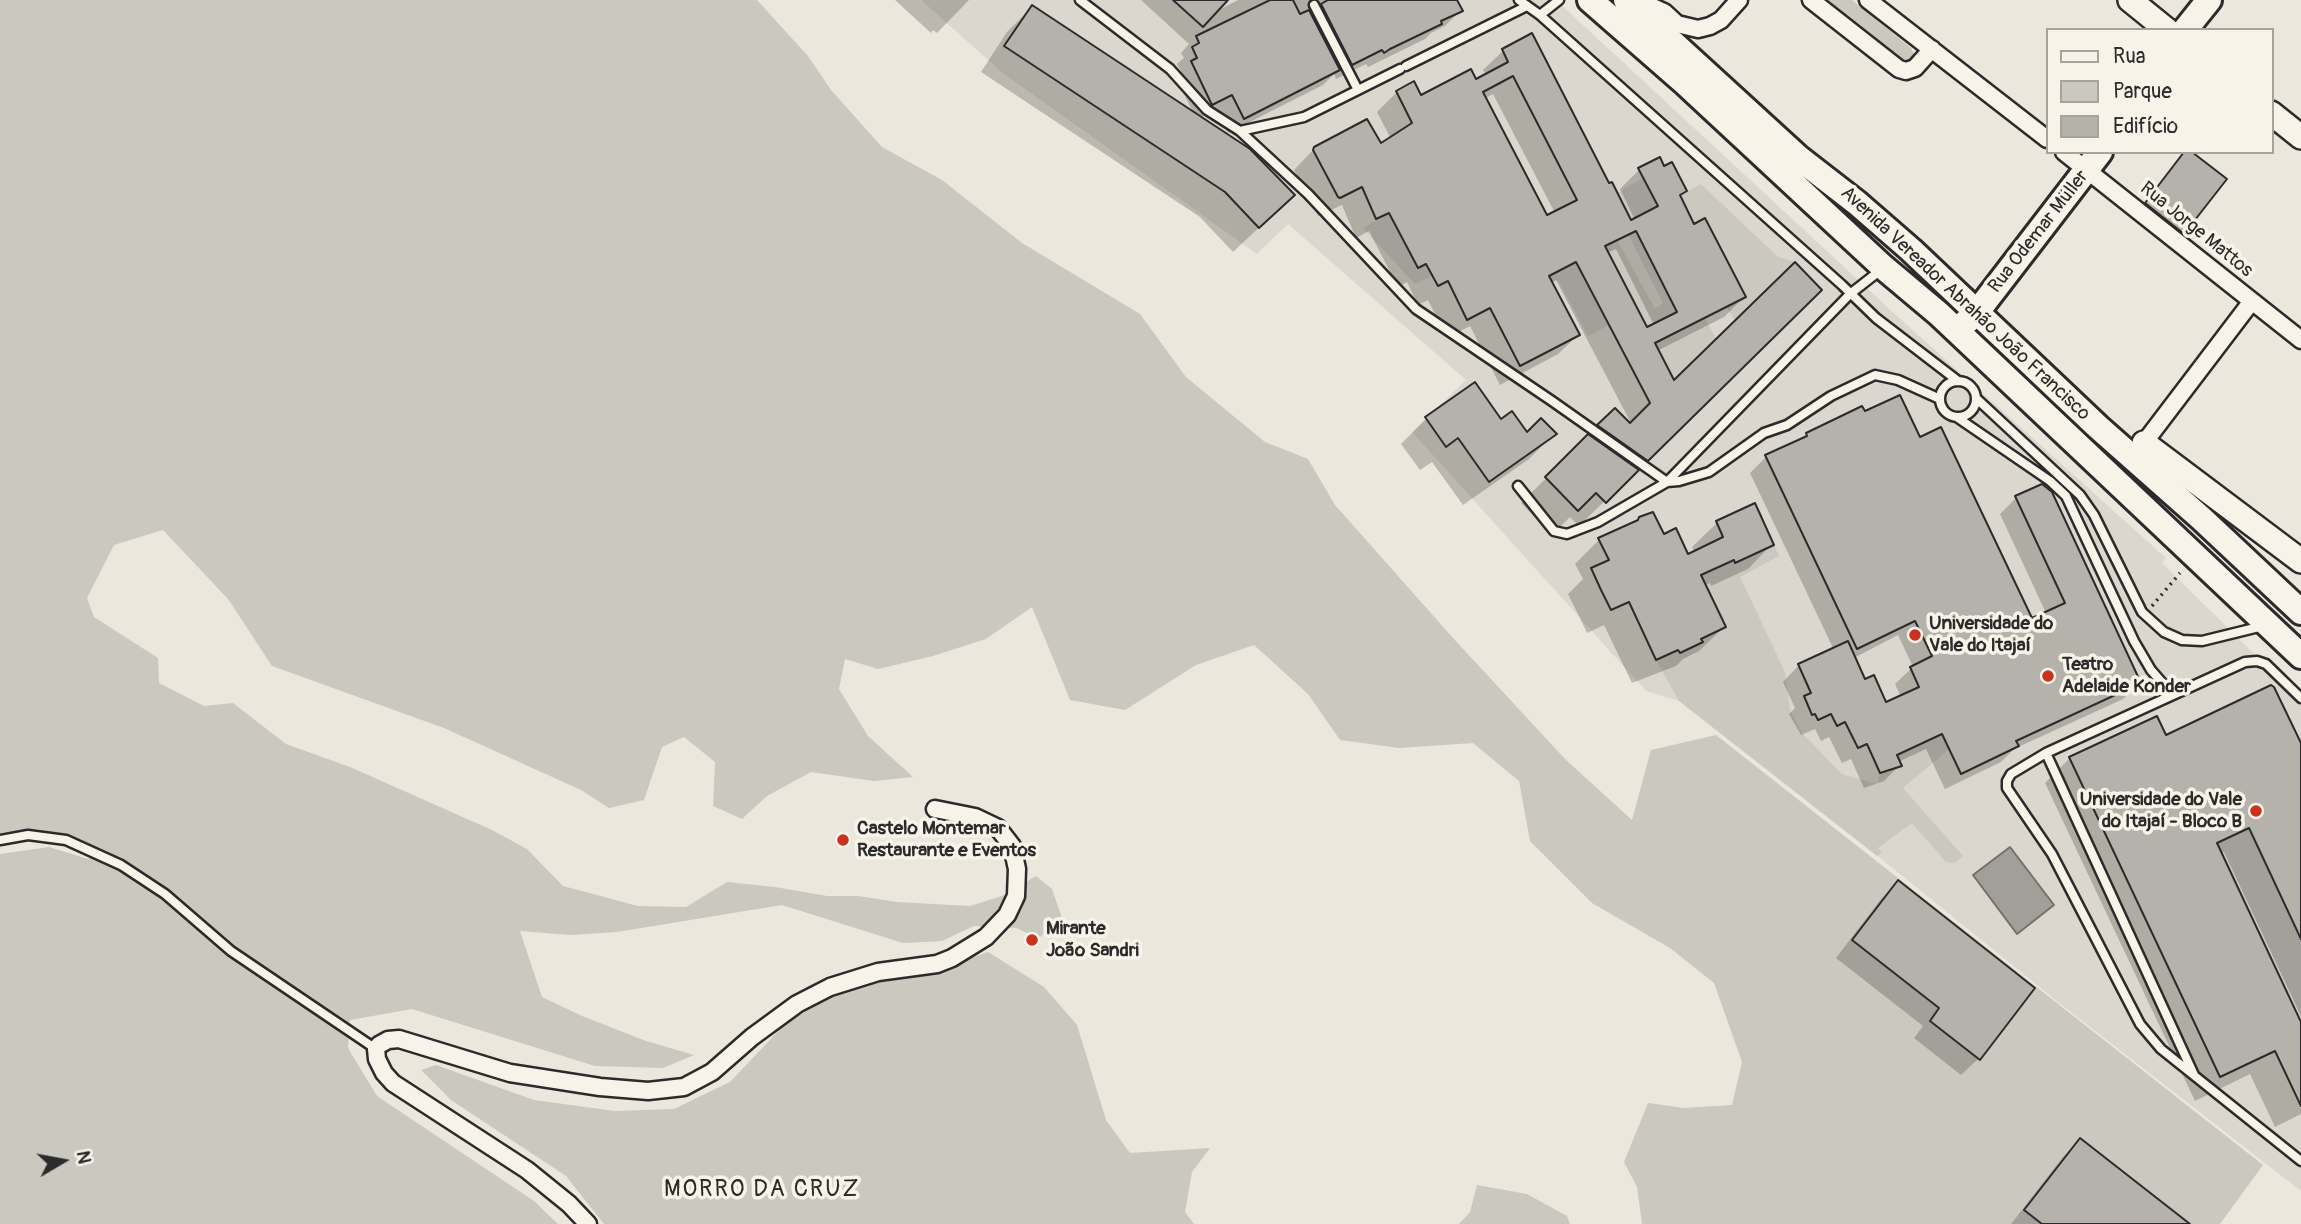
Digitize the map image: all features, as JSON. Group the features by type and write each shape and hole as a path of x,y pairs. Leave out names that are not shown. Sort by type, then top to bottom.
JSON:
{"main road":[{"name":"Avenida Vereador Abrahão João Francisco","path":"1590,0 1685,83 1947,323 2301,656"},
{"path":"2187,28 2209,0"},
{"name":"Avenida Vereador Abrahão João Francisco","path":"1628,2 1799,158 1857,203 2301,612"},
{"name":"Rua Odemar Müller","path":"1947,323 1977,312 2094,161"},
{"path":"2098,426 2144,443"}],"street":[{"path":"1628,2 1655,8 1677,24 1698,29 1721,20 1739,0"},
{"path":"1811,0 1899,69 1906,71 1914,68 1932,49"},
{"path":"1868,0 2046,138"},
{"path":"2130,0 2165,28"},
{"path":"2273,115 2301,137"},
{"name":"Rua Jorge Mattos","path":"2071,154 2094,161 2252,301 2301,340"},
{"path":"2252,301 2144,443 2301,561"},
{"path":"588,1224 569,1204 527,1170 393,1083 384,1073 376,1049 379,1045 399,1038 510,1073 600,1087 648,1091 684,1087 712,1072 752,1037 797,1004 830,987 878,972 936,964 952,958 986,937 1007,915 1016,896 1017,869 1012,846 998,828 975,817 934,808"}],"lane":[{"path":"1080,0 1170,69 1207,110 1240,131 1308,194 1416,309 1667,482 1709,472 1764,433 1787,425 1831,396 1875,375 1898,380 1940,399"},
{"path":"1540,15 1559,0"},
{"path":"1240,131 1277,121 1292,121 1358,90 1523,3 1540,15 1876,318 1958,380 1971,386 1977,399 2080,495 2094,515 2142,612 2164,632 2182,640 2202,641 2269,625"},
{"path":"1314,5 1358,90"},
{"path":"1518,486 1554,531 1567,534 1598,522 1667,482 1850,294 1883,267"},
{"path":"1958,380 1945,386 1940,399 1945,412 1958,418 2050,481 2066,496 2134,641 2151,670 2172,694"},
{"path":"1958,418 1971,412 1977,399"},
{"path":"2301,698 2266,664 2257,660 2245,662 2046,753 2011,775 2007,781 2007,788 2052,854 2140,1024 2161,1049 2301,1161"},
{"path":"2046,753 2196,1078"},
{"path":"0,840 28,835 66,840 121,865 165,894 231,951 376,1049"}],"path":[{"path":"2142,612 2181,574 2174,568"}],"shaded area":[{"name":"Universidade do Vale do Itajaí","path":"921,0 1556,0 1897,316 2166,558 2162,563 2301,700 2301,1191 2058,1002 1816,806 1679,701 1646,691 1412,432 1466,380 1288,224 1257,254 1004,74"},
{"path":"2010,847 2054,905 2017,934 1973,875"}],"green space":[{"path":"0,0 757,0 808,56 831,90 882,147 942,180 1022,243 1140,314 1186,377 1265,442 1308,459 1335,505 1453,638 1565,759 1632,820 1651,750 1716,735 2263,1165 2220,1224 1642,1224 1637,1187 1624,1162 1648,1103 1684,1108 1732,1105 1742,1062 1714,983 1670,948 1592,903 1530,841 1519,781 1473,743 1399,748 1340,740 1308,694 1254,645 1196,665 1125,710 1070,700 1032,607 986,639 933,656 878,669 845,659 839,689 868,736 913,777 874,781 811,772 767,796 742,819 713,806 715,762 684,737 662,747 644,800 609,808 581,790 444,728 272,666 228,599 163,530 114,545 87,598 94,617 158,658 159,683 204,706 233,703 286,744 350,767 492,830 527,849 563,886 638,906 686,907 727,882 827,896 858,896 897,902 970,906 1002,896 1036,876 1052,889 1062,918 1038,939 1017,928 974,926 942,941 903,943 782,905 617,932 570,935 520,931 542,997 646,1041 694,1055 663,1068 595,1066 412,1009 350,1020 348,1048 377,1096 534,1201 558,1224 0,1224 0,854 49,847 88,859 100,852 70,838 38,830 0,836"},
{"path":"1821,0 1852,0 1911,48 1913,61 1903,66"},
{"path":"1643,178 1658,206 1631,220 1617,193"},
{"path":"1701,184 1778,257 1795,262 1735,320 1725,306 1745,296 1705,219 1684,229 1680,195"},
{"path":"1389,213 1418,268 1436,259 1442,271 1415,284 1363,228"},
{"path":"1656,220 1645,249 1677,312 1647,327 1605,246 1617,240 1655,309 1663,303 1628,234"},
{"path":"1579,260 1582,273 1609,325 1588,336 1558,280 1553,283 1549,276"},
{"path":"1705,318 1716,339 1670,383 1668,367 1650,333 1672,335"},
{"path":"1774,545 1779,556 1740,577 1785,672 1790,710 1802,733 1842,774 1877,784 1880,773 1902,766 1897,755 1926,741 1917,721 1920,687 1949,749 1903,788 1963,856 1955,863 1946,862 1912,823 1878,848 1882,853 1877,856 1679,701 1656,660 1702,641 1701,639 1726,627 1701,575 1734,560 1736,563"},
{"path":"2204,816 2241,832 2249,828 2301,939 2301,1022"},
{"path":"988,952 1044,987 1077,1025 1106,1120 1130,1153 1210,1148 1192,1172 1185,1212 1194,1224 604,1224 566,1176 451,1100 421,1070 436,1065 534,1100 615,1111 674,1109 730,1082 787,1022 848,988 929,973"},
{"path":"1477,1185 1527,1194 1567,1216 1570,1224 1459,1224 1470,1212"}],"building":[{"path":"1173,0 1228,0 1203,27"},
{"path":"1270,0 1293,0 1300,14 1309,10 1340,70 1244,119 1232,95 1212,105 1191,61 1197,58 1192,47 1199,43 1196,36"},
{"path":"1328,0 1457,0 1463,11 1384,53 1382,50 1352,65 1321,4"},
{"path":"1032,5 1250,149 1295,195 1259,228 1225,192 1004,46"},
{"path":"1532,33 1609,183 1612,182 1631,220 1658,206 1638,168 1660,157 1664,166 1672,162 1687,191 1680,195 1694,224 1705,218 1746,297 1655,343 1674,380 1795,262 1822,290 1648,461 1597,425 1615,408 1630,423 1650,403 1576,262 1549,276 1580,335 1520,366 1490,308 1467,320 1448,281 1438,286 1426,264 1418,268 1389,213 1376,219 1362,187 1338,197 1313,150 1314,147 1367,119 1381,143 1412,123 1396,91 1414,81 1421,95 1471,69 1476,79 1508,62 1502,49","holes":["1513,76 1577,200 1547,215 1483,92","1636,231 1677,312 1647,327 1605,246"]},
{"path":"2182,154 2195,154 2227,179 2184,234 2145,203"},
{"path":"1475,382 1501,419 1512,411 1527,432 1541,418 1557,434 1489,482 1458,438 1446,447 1425,417"},
{"path":"1900,395 1920,437 1941,427 2032,618 2065,603 2015,496 2042,484 2052,492 2141,683 2016,741 2019,746 1961,774 1942,734 1897,755 1902,766 1880,773 1867,744 1858,748 1845,722 1837,726 1831,714 1818,720 1815,714 1812,715 1804,696 1811,693 1798,664 1848,641 1865,679 1874,675 1886,702 1919,687 1910,667 1932,656 1915,621 1857,649 1765,455 1862,406 1865,411"},
{"path":"1588,434 1639,470 1606,503 1596,493 1578,511 1545,477"},
{"path":"1755,503 1774,545 1701,575 1726,627 1680,653 1678,650 1656,660 1629,602 1611,610 1601,590 1591,568 1609,560 1598,538 1653,512 1664,534 1676,528 1688,554 1723,537 1716,521"},
{"path":"2271,685 2301,743 2301,939 2249,828 2217,843 2301,1022 2301,1106 2275,1051 2220,1077 2069,757 2157,716 2166,735"},
{"path":"1898,880 2035,988 1980,1060 1930,1021 1939,1008 1852,940"},
{"path":"2080,1138 2190,1224 2042,1224 2024,1210"}],"place":[{"name":"Universidade do Vale do Itajaí","path":"1915,635"},
{"name":"Teatro Adelaide Konder","path":"2048,676"},
{"name":"Universidade do Vale do Itajaí - Bloco B","path":"2256,811"},
{"name":"Castelo Montemar Restaurante e Eventos","path":"843,840"},
{"name":"Mirante João Sandri","path":"1032,940"}],"district":[{"name":"MORRO DA CRUZ","path":"762,1190"}]}
